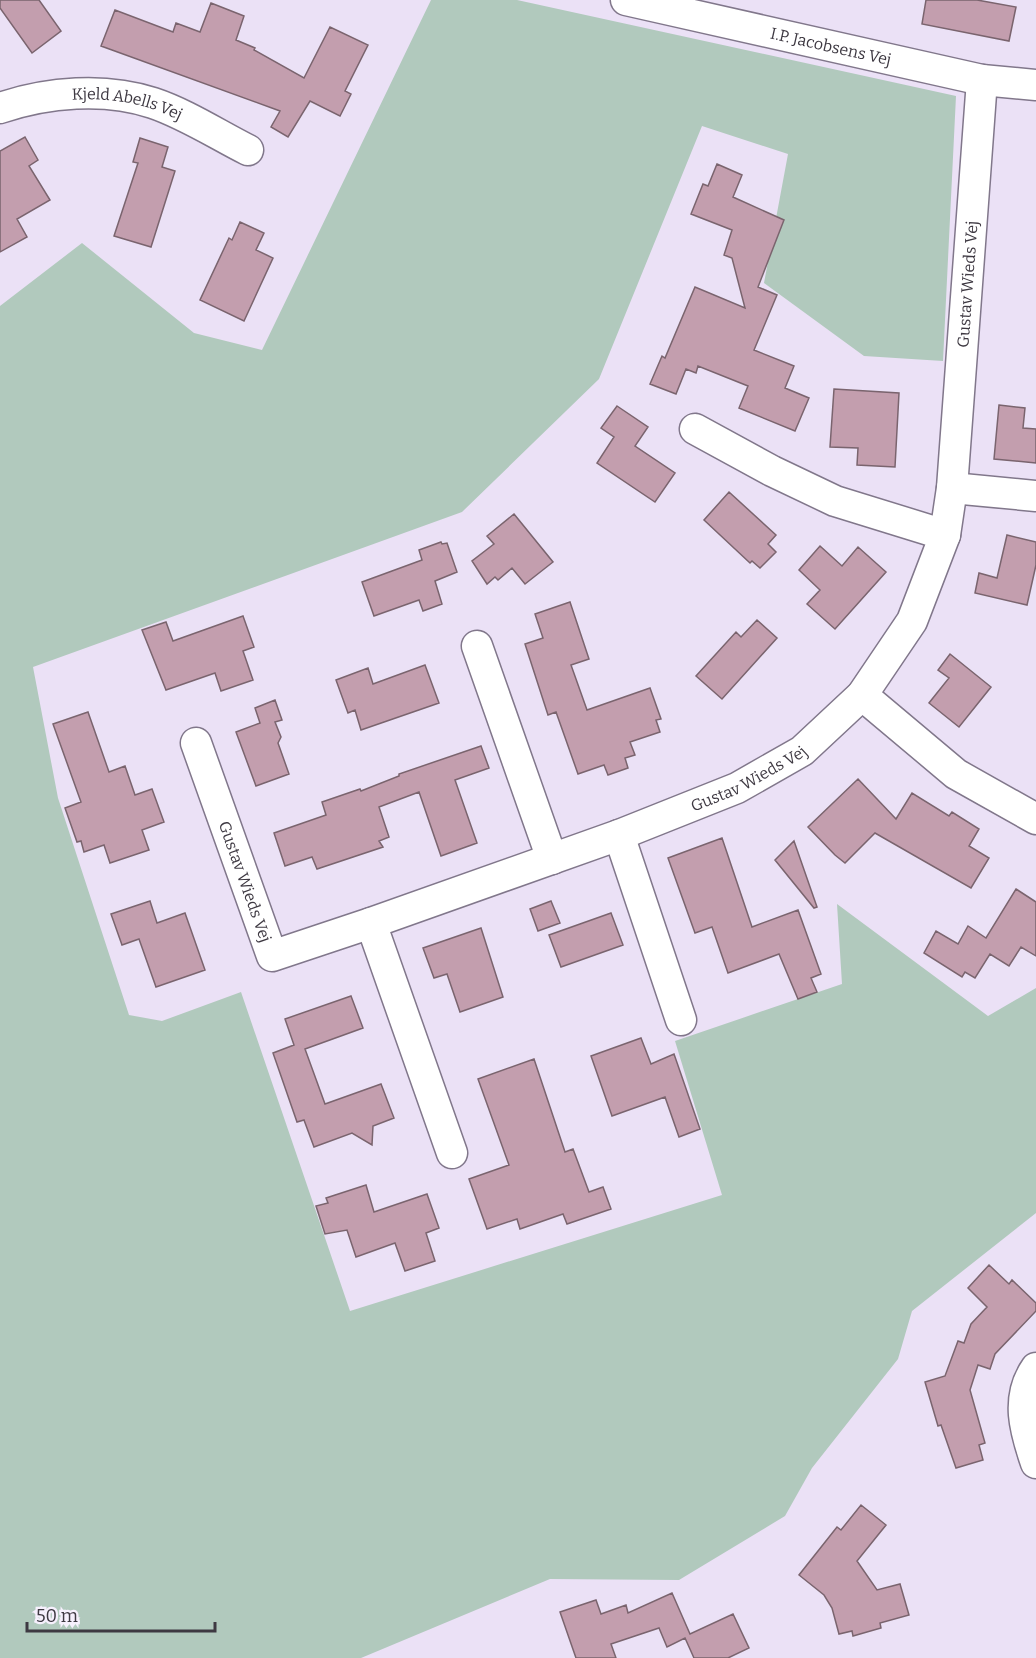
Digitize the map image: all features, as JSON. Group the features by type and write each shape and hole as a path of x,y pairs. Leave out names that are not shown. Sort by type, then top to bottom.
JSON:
{"street":[{"name":"I.P. Jacobsens Vej","path":"626,0 982,80 1036,85"},
{"name":"Gustav Wieds Vej","path":"196,742 272,956 371,924 619,835 737,788 802,751 862,695 912,621 945,535 952,488 982,80"},
{"name":"Kjeld Abells Vej","path":"0,108 60,94 115,95 154,104 248,150"},
{"path":"695,429 772,471 835,501 945,535"},
{"path":"952,488 1036,496"},
{"path":"477,646 552,859"},
{"path":"862,695 956,774 1036,819"},
{"path":"619,835 681,1020"},
{"path":"371,924 452,1154"},
{"path":"1036,1368 1028,1380 1023,1423 1036,1463"}],"green space":[{"path":"431,0 517,0 956,96 943,361 864,356 764,283 788,154 702,126 599,379 462,512 33,667 58,798 129,1015 162,1021 241,992 350,1311 722,1195 675,1041 842,984 837,904 988,1016 1036,988 1036,1213 912,1311 898,1359 812,1468 785,1516 679,1580 550,1579 361,1658 0,1658 0,306 82,243 194,333 262,350"}],"building":[{"path":"0,0 39,0 61,31 32,53 0,8"},
{"path":"926,0 977,0 1016,7 1009,41 922,24"},
{"path":"211,3 244,16 236,40 255,48 254,50 304,78 330,27 368,45 345,91 351,94 340,116 310,101 288,137 271,127 280,111 101,46 115,10 173,32 176,23 200,32"},
{"path":"25,137 38,160 29,166 50,200 17,219 27,237 0,252 0,151"},
{"path":"140,138 168,147 162,167 175,171 151,247 114,236 138,163 133,162"},
{"path":"717,164 742,175 733,197 784,220 758,287 777,295 754,350 794,366 785,388 809,398 795,431 739,408 748,386 698,366 696,373 686,369 676,394 650,384 662,356 665,358 695,287 745,308 732,258 724,255 732,230 691,214 703,184 708,186"},
{"path":"240,222 264,233 256,250 273,258 244,321 200,300 229,238 232,240"},
{"path":"834,389 899,393 895,467 857,465 858,448 830,447"},
{"path":"999,405 1025,408 1023,428 1036,429 1036,463 994,459"},
{"path":"617,406 648,427 635,446 675,473 655,502 597,463 614,437 601,428"},
{"path":"729,492 776,535 768,544 776,552 760,568 752,561 750,563 704,520"},
{"path":"514,514 553,562 525,584 512,568 498,580 495,577 487,584 472,561 494,544 487,536"},
{"path":"1007,535 1036,542 1036,565 1027,605 975,593 979,573 997,578"},
{"path":"441,542 442,544 447,543 457,572 435,581 442,604 423,611 419,600 374,616 362,582 422,560 419,550"},
{"path":"820,546 842,566 858,547 886,572 835,629 807,604 820,590 799,570"},
{"path":"570,602 589,659 571,665 587,710 650,688 661,719 656,720 660,732 630,742 635,755 625,758 628,768 608,775 604,765 578,774 556,712 548,715 525,644 543,638 535,614"},
{"path":"243,616 254,647 243,651 253,680 221,691 215,673 166,690 142,630 166,622 173,641"},
{"path":"757,620 777,638 722,699 696,676 736,632 741,637"},
{"path":"950,654 991,687 959,727 929,703 949,678 938,670"},
{"path":"425,665 439,703 361,730 355,710 348,713 336,680 368,668 373,684"},
{"path":"275,700 282,720 275,722 281,737 278,743 289,774 256,786 236,732 260,723 255,708"},
{"path":"88,712 109,772 125,766 135,795 152,789 164,822 142,830 149,850 110,863 104,845 84,852 81,841 77,842 65,808 81,802 53,724"},
{"path":"481,746 489,768 455,780 477,843 441,856 419,792 379,807 389,837 379,841 383,847 317,869 312,857 285,866 274,833 326,815 322,802 360,789 361,791 399,776 399,774"},
{"path":"858,779 896,819 912,793 949,816 952,812 979,829 969,846 989,858 971,888 875,833 845,863 835,855 808,827"},
{"path":"722,838 752,927 798,910 821,974 811,978 817,992 798,999 779,954 728,973 712,927 695,933 668,858"},
{"path":"794,841 817,907 814,908 775,860"},
{"path":"1016,889 1036,902 1036,956 1021,947 1009,966 990,954 975,978 965,972 962,977 924,953 936,931 958,944 968,926 986,938"},
{"path":"150,901 157,923 185,913 205,970 156,987 139,939 122,945 111,914"},
{"path":"551,901 560,923 538,931 530,909"},
{"path":"611,913 623,945 561,967 549,935"},
{"path":"481,928 503,997 460,1012 447,974 434,978 423,948"},
{"path":"351,996 363,1028 305,1049 325,1104 381,1084 394,1118 373,1126 372,1145 352,1133 314,1147 304,1120 297,1122 273,1053 294,1045 285,1019"},
{"path":"641,1038 651,1064 674,1054 700,1129 679,1137 665,1097 612,1116 591,1056"},
{"path":"534,1059 565,1152 573,1149 589,1192 603,1187 611,1209 567,1224 563,1214 520,1229 517,1219 487,1229 469,1179 509,1165 478,1079"},
{"path":"366,1185 374,1212 427,1194 439,1228 426,1233 435,1261 405,1271 395,1243 356,1257 347,1230 325,1234 316,1206 328,1203 326,1198"},
{"path":"989,1265 1009,1284 1012,1280 1036,1303 1036,1311 995,1354 990,1369 978,1365 970,1390 985,1443 979,1445 983,1460 956,1468 941,1425 938,1426 925,1382 945,1376 958,1341 964,1343 971,1324 987,1307 968,1288"},
{"path":"861,1505 886,1525 857,1561 877,1590 900,1584 909,1615 880,1623 881,1628 853,1636 852,1631 839,1634 832,1608 824,1595 799,1575 837,1527 841,1530"},
{"path":"672,1593 690,1634 733,1614 749,1648 728,1658 694,1658 685,1638 667,1647 659,1628 611,1644 616,1658 576,1658 560,1612 596,1600 601,1614 626,1605 628,1613"}]}
